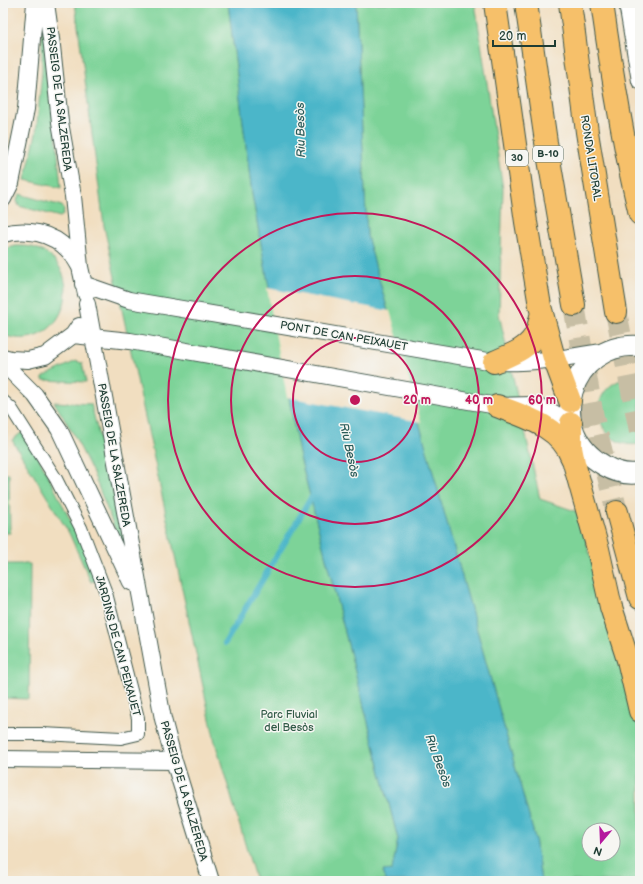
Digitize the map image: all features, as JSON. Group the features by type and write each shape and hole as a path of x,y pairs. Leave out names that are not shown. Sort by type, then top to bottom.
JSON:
{"highway":[{"name":"30","path":"495,3 526,222 542,313"},
{"name":"B-10","path":"526,3 546,142 574,305"},
{"name":"RONDA LITORAL","path":"570,3 586,132 616,312"},
{"path":"602,3 609,52 633,187 640,214"},
{"path":"494,362 521,350 533,338 537,331 542,313"},
{"path":"542,313 546,359 570,402"},
{"path":"497,406 557,421 562,440 568,448 574,463 598,550 611,607 628,660 640,711"},
{"path":"617,512 640,598"}],"street":[{"name":"PASSEIG DE LA SALZEREDA","path":"3,199 11,183 26,109 35,3"},
{"name":"PASSEIG DE LA SALZEREDA","path":"46,3 60,122 73,196 80,267 86,292 142,607 163,719 174,762 210,881"},
{"path":"627,3 640,81"},
{"path":"3,234 16,231 36,232 54,239 69,251 80,267"},
{"name":"PONT DE CAN PEIXAUET","path":"83,284 124,299 494,362 510,363 607,351"},
{"path":"3,357 28,360 45,356 74,336 82,321 87,304"},
{"path":"74,336 130,341 497,406"},
{"path":"640,346 628,345 607,351 589,363 576,380 570,402 557,421 594,460 613,471 635,474 640,473"},
{"name":"PASSEIG DE LA SALZEREDA","path":"3,363 35,395 59,429 115,545 142,607"},
{"name":"JARDINS DE CAN PEIXAUET","path":"3,401 11,408 56,479 81,528 106,593 138,718 138,734 121,738 42,734 3,734"},
{"path":"3,759 174,762"}],"green space":[{"path":"3,3 5,3 3,59"},
{"name":"Parc Fluvial del Besòs","path":"75,3 228,3 252,194 299,453 398,839 392,871 383,871 386,881 256,881 215,742 104,226"},
{"path":"356,3 475,3 503,189 499,314 540,499 578,512 640,734 640,881 541,881 535,838 367,236"},
{"path":"42,22 46,22 61,188 25,180 36,134 42,71"},
{"path":"19,194 62,206 64,210 63,215 60,217 19,206 17,201"},
{"path":"16,246 32,247 51,257 62,271 66,288 64,306 56,321 43,333 25,338 3,335 3,249"},
{"path":"76,361 82,363 86,382 43,380 43,377"},
{"path":"633,377 640,378 640,444 625,444 612,438 604,428 599,416 600,403 605,392 616,382"},
{"path":"54,402 91,404 129,555 125,555 93,473 74,435"},
{"path":"25,430 100,579 91,582 69,533 12,440"},
{"path":"3,474 9,474 10,533 3,533"},
{"path":"3,564 30,564 29,699 3,698"}],"water":[{"name":"Riu Besòs","path":"228,3 356,3 367,236 535,838 541,881 386,881 383,871 392,870 398,839 299,453 252,194"}],"pier":[{"path":"267,288 390,311 421,422 287,397"}],"waterway":[{"path":"225,643 311,498 316,493"}],"tunnel":[{"path":"574,305 593,417 617,512"},
{"path":"616,312 640,431"}]}
